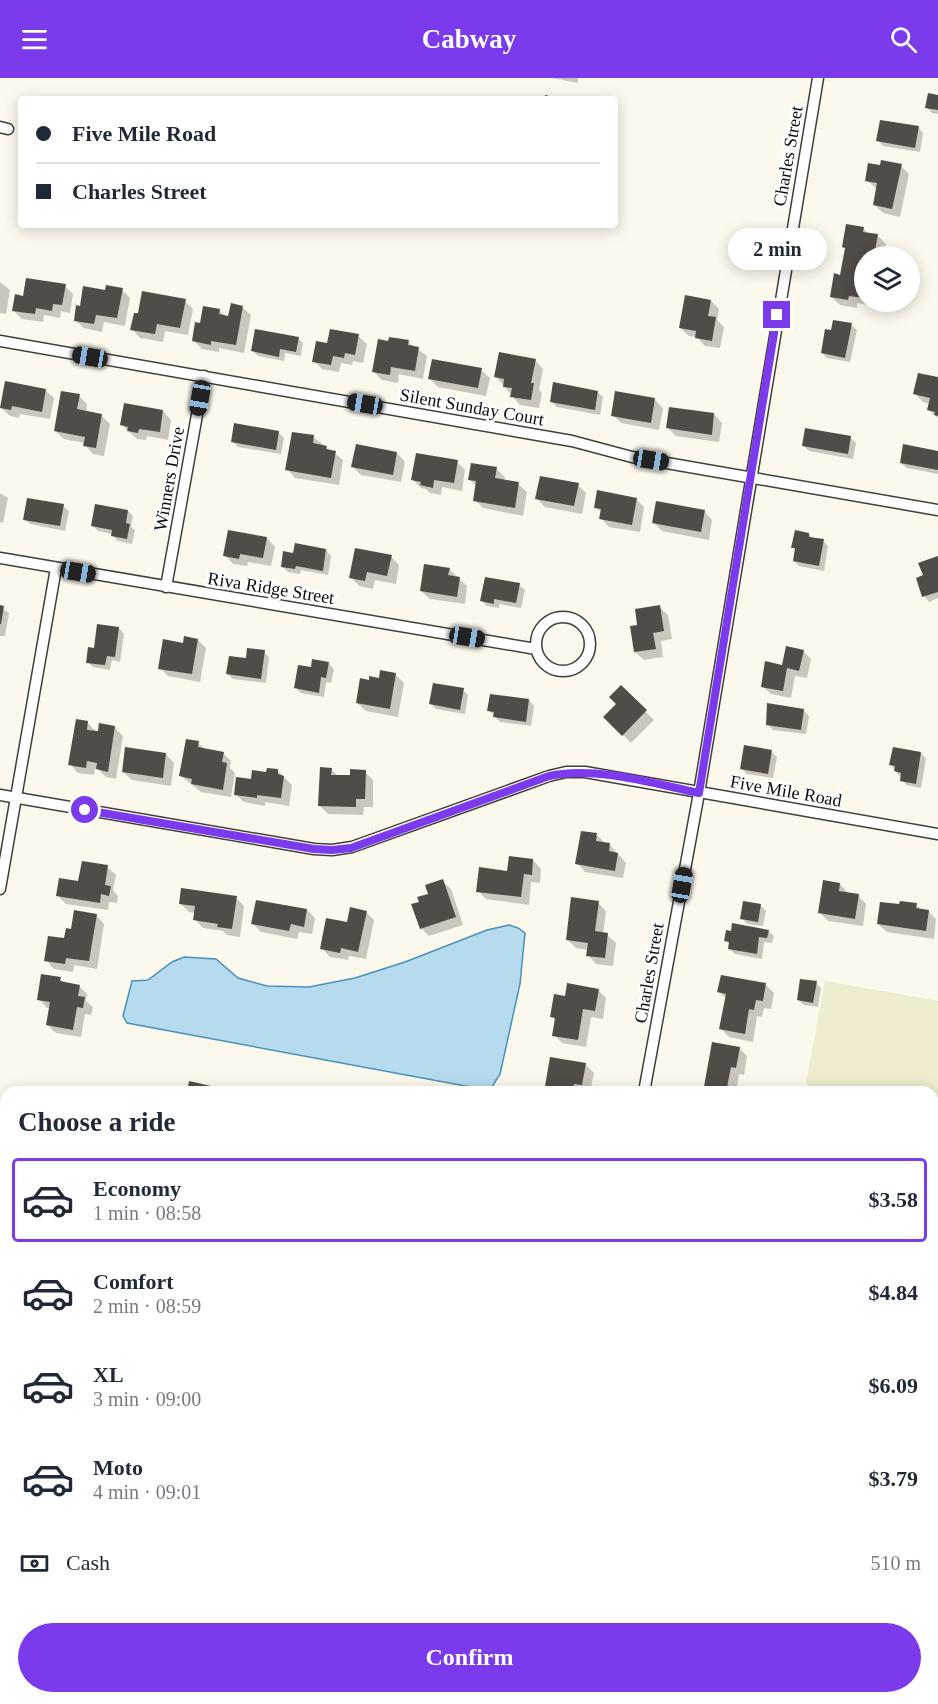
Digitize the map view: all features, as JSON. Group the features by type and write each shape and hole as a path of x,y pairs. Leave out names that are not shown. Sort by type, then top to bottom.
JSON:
{"street":[{"name":"Charles Street","path":"645,1086 699,793 818,78"},
{"name":"Silent Sunday Court","path":"0,341 560,439 632,457 938,510"},
{"name":"Winners Drive","path":"166,587 204,376"},
{"name":"Riva Ridge Street","path":"0,558 536,649"},
{"path":"0,889 56,568"},
{"path":"561,618 570,619 584,628 590,645 584,661 577,667 560,671 545,664 536,649 539,632 545,625 561,618"},
{"name":"Five Mile Road","path":"0,795 314,849 332,850 351,848 549,776 566,772 594,773 938,834"}],"shaded area":[{"path":"825,981 938,1001 938,1086 809,1086 806,1083"}],"water":[{"path":"509,925 525,933 520,984 500,1074 493,1086 465,1086 127,1023 123,1016 132,981 148,980 172,962 184,957 216,959 238,978 267,986 309,987 355,978 405,962 487,930"}],"building":[{"path":"928,93 938,95 938,110 925,108"},
{"path":"880,120 919,126 915,148 876,141"},
{"path":"881,160 902,164 892,209 873,205 877,183 865,181 868,163 880,165"},
{"path":"846,224 864,227 863,232 878,234 876,246 854,246 854,297 849,296 848,300 830,297 834,273 840,275 845,248 842,247"},
{"path":"26,278 66,284 62,305 53,304 52,311 36,308 35,314 12,311 15,294 23,296"},
{"path":"106,285 123,288 117,318 96,315 94,324 74,321 76,305 80,306 83,286 105,290"},
{"path":"142,291 186,299 180,328 157,324 155,334 130,330 134,313 138,313"},
{"path":"685,295 711,300 708,316 716,317 712,341 695,338 696,331 679,328"},
{"path":"231,303 243,306 236,345 211,341 211,345 192,341 195,322 200,323 203,306 220,309 219,314 228,316"},
{"path":"833,320 852,323 845,358 821,353 825,329 831,330"},
{"path":"255,329 299,337 296,352 280,349 279,357 251,351"},
{"path":"330,329 359,334 355,355 345,353 344,358 333,356 331,365 312,362 316,341 327,343"},
{"path":"389,337 409,340 408,345 419,347 415,371 391,367 390,375 372,372 378,339 388,341"},
{"path":"499,352 536,359 531,383 534,383 531,400 510,397 512,388 503,387 504,379 494,377"},
{"path":"432,359 482,368 478,388 428,379"},
{"path":"918,373 938,377 938,416 934,415 935,412 927,410 930,398 913,394"},
{"path":"5,381 46,389 42,412 12,406 11,410 0,408"},
{"path":"553,382 598,391 595,410 550,402"},
{"path":"61,391 80,394 77,409 102,414 96,448 83,446 85,437 54,431"},
{"path":"615,391 655,398 651,423 611,416"},
{"path":"124,403 163,410 160,432 139,429 138,433 127,431 128,427 120,425"},
{"path":"669,407 714,413 712,435 666,428"},
{"path":"234,423 279,431 276,450 231,442"},
{"path":"805,428 851,436 848,454 802,446"},
{"path":"292,432 314,435 313,443 336,451 331,478 285,470"},
{"path":"356,444 397,452 393,475 351,467"},
{"path":"903,444 938,451 938,470 900,463"},
{"path":"416,453 458,460 454,483 434,480 433,488 411,480"},
{"path":"471,463 497,467 495,478 519,482 515,508 473,501 476,481 468,480"},
{"path":"540,476 579,483 574,506 535,499"},
{"path":"597,490 637,498 632,525 599,519 601,509 594,508"},
{"path":"27,498 64,504 60,526 23,520"},
{"path":"656,501 705,510 701,532 652,523"},
{"path":"95,504 128,510 126,523 130,524 127,539 111,536 112,530 91,526"},
{"path":"228,530 267,537 263,558 240,554 239,559 223,556"},
{"path":"795,530 809,533 809,537 824,539 819,566 793,561 795,548 791,548"},
{"path":"295,543 326,549 323,571 296,566 295,569 281,567 283,551 293,553"},
{"path":"355,548 392,555 387,576 367,572 365,581 349,578"},
{"path":"938,556 938,592 922,597 916,578 923,575 918,563"},
{"path":"424,564 450,568 448,575 460,577 457,597 420,591"},
{"path":"485,577 520,583 516,603 494,599 494,604 480,601"},
{"path":"0,605 4,606 1,624 0,624"},
{"path":"660,605 664,631 653,633 656,649 634,652 630,626 637,625 635,609"},
{"path":"97,624 119,627 115,657 107,656 105,665 86,663 88,647 94,648"},
{"path":"184,636 198,639 192,674 158,669 163,639 183,643"},
{"path":"786,646 804,650 799,671 787,668 783,691 761,687 765,661 782,665"},
{"path":"247,648 265,650 261,679 226,674 229,656 246,658"},
{"path":"312,659 329,662 326,678 321,677 319,693 294,688 298,665 311,667"},
{"path":"380,670 396,673 390,709 356,703 360,678 369,680 369,676 379,678"},
{"path":"433,683 464,688 460,710 429,704"},
{"path":"621,685 647,710 622,736 603,717 616,704 609,697"},
{"path":"490,694 529,699 526,722 493,717 494,712 487,711"},
{"path":"767,703 804,709 801,730 766,725"},
{"path":"76,719 88,721 87,730 98,731 99,723 115,726 108,772 96,769 97,763 87,761 86,768 68,765"},
{"path":"186,739 199,741 198,747 224,752 222,762 227,763 223,790 191,784 192,779 179,776"},
{"path":"744,745 772,750 768,774 740,769"},
{"path":"125,747 166,753 163,778 122,772"},
{"path":"893,747 921,752 916,784 900,781 901,773 894,771 895,766 889,765"},
{"path":"320,767 332,768 331,775 350,775 350,769 366,770 365,799 356,799 356,807 318,806"},
{"path":"267,768 278,769 278,774 284,776 281,798 234,795 236,777 251,779 252,770 266,772"},
{"path":"581,831 597,833 596,841 610,843 609,851 618,853 615,871 575,864"},
{"path":"509,856 533,859 532,875 524,874 521,897 476,892 479,867 507,871"},
{"path":"82,861 108,865 105,885 111,886 109,896 101,894 100,903 56,896 59,878 78,881"},
{"path":"443,879 456,917 420,929 411,904 419,902 417,897 428,894 425,885"},
{"path":"823,880 840,883 839,891 859,894 855,919 818,913"},
{"path":"181,888 237,896 232,929 193,920 195,906 179,904"},
{"path":"571,897 599,901 595,931 608,933 605,958 586,956 588,943 566,940"},
{"path":"256,900 307,909 304,927 291,924 289,931 251,924"},
{"path":"743,901 761,904 758,922 740,919"},
{"path":"900,901 917,903 916,908 929,910 926,931 877,924 880,902 899,904"},
{"path":"350,907 367,911 358,952 341,948 340,953 320,949 326,918 347,922"},
{"path":"74,910 97,914 89,961 66,958 65,964 44,961 48,936 64,938 66,928 71,929"},
{"path":"732,923 769,930 767,938 759,937 757,954 728,949 729,942 724,941 726,930 731,931"},
{"path":"41,974 61,977 60,981 80,985 78,996 85,997 83,1008 77,1007 73,1030 46,1025 50,1002 37,1000"},
{"path":"721,975 766,983 763,1001 756,1000 754,1010 749,1009 745,1034 719,1029 726,994 717,992"},
{"path":"800,979 817,981 813,1003 797,1000"},
{"path":"567,983 599,989 595,1011 583,1009 578,1040 552,1036 555,1018 550,1017 554,994 565,996"},
{"path":"712,1042 740,1047 736,1068 731,1067 727,1086 704,1086"},
{"path":"550,1057 586,1063 582,1085 545,1086"},
{"path":"189,1081 211,1086 188,1086"}],"route":[{"path":"85,810 314,849 332,850 351,848 549,776 566,772 594,773 699,793 777,315"}]}
